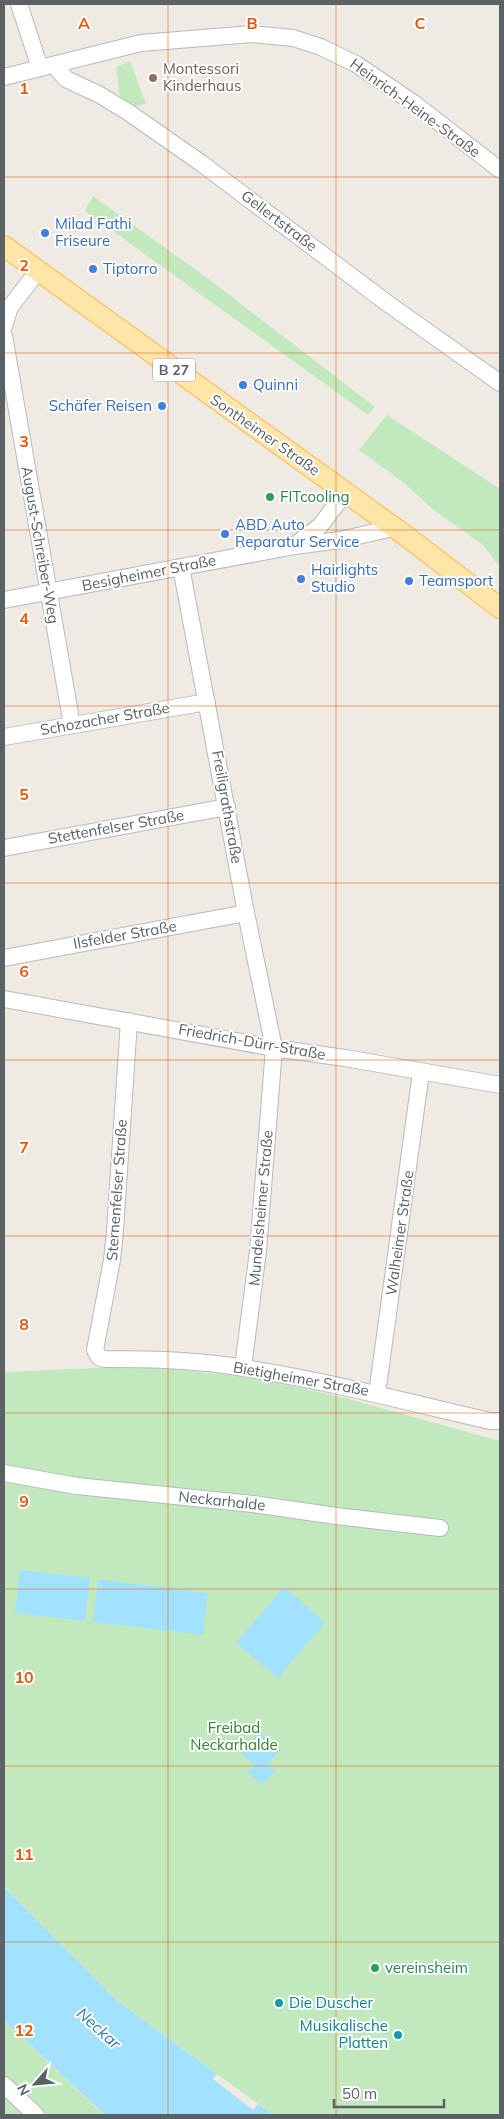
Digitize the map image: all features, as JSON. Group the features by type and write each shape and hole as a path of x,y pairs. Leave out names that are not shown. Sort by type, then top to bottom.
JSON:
{"main road":[{"name":"Sontheimer Straße","path":"4,246 103,320 393,528 500,608"}],"street":[{"path":"20,4 48,67"},
{"name":"Heinrich-Heine-Straße","path":"4,77 141,43 252,34 293,38 321,47 356,64 415,104 500,170"},
{"name":"Gellertstraße","path":"48,67 66,79 107,99 201,163 387,303 500,383"},
{"path":"4,326 10,307 38,271"},
{"name":"August-Schreiber-Weg","path":"4,336 72,725"},
{"name":"Besigheimer Straße","path":"295,546 320,526 345,493"},
{"name":"Besigheimer Straße","path":"4,600 295,546 340,540 393,528"},
{"name":"Freiligrathstraße","path":"181,567 228,807 246,913 274,1048"},
{"name":"Schozacher Straße","path":"4,737 207,702"},
{"name":"Stettenfelser Straße","path":"4,848 228,807"},
{"name":"Ilsfelder Straße","path":"4,958 246,913"},
{"name":"Friedrich-Dürr-Straße","path":"4,998 274,1048 345,1058 500,1085"},
{"name":"Sternenfelser Straße","path":"99,1357 95,1350 102,1320 114,1240 129,1020"},
{"name":"Mundelsheimer Straße","path":"243,1367 258,1251 274,1048"},
{"name":"Walheimer Straße","path":"377,1394 421,1072"},
{"name":"Bietigheimer Straße","path":"99,1357 104,1359 171,1360 243,1367 377,1394 490,1421 500,1420"},
{"name":"Neckarhalde","path":"4,1473 77,1486 253,1504 440,1528"},
{"path":"4,2085 36,2115"}],"green space":[{"path":"130,61 146,104 136,106 122,99 119,92 116,67"},
{"path":"93,196 206,277 375,407 368,415 85,211"},
{"path":"387,415 500,489 500,567 483,545 435,511 404,483 359,450"},
{"name":"Freibad Neckarhalde","path":"142,1366 260,1378 349,1399 500,1441 500,2115 273,2115 116,2000 4,1887 4,1372"},
{"path":"4,2020 103,2114 105,2115 4,2115"}],"water":[{"path":"20,1570 90,1578 85,1621 15,1613"},
{"path":"98,1579 208,1593 203,1635 93,1622"},
{"path":"284,1587 325,1622 278,1678 236,1643"},
{"path":"259,1732 280,1750 268,1764 275,1771 262,1785 248,1772 254,1765 241,1753"},
{"name":"Neckar","path":"4,1887 116,2000 273,2115 105,2115 4,2020"}],"pier":[{"path":"217,2074 258,2104 253,2110 213,2079"}],"place":[{"name":"Montessori Kinderhaus","path":"153,78"},
{"name":"Milad Fathi Friseure","path":"45,233"},
{"name":"Tiptorro","path":"93,269"},
{"name":"Quinni","path":"243,385"},
{"name":"Schäfer Reisen","path":"162,406"},
{"name":"FITcooling","path":"270,497"},
{"name":"ABD Auto Reparatur Service","path":"225,534"},
{"name":"Hairlights Studio","path":"301,579"},
{"name":"Teamsport","path":"409,581"},
{"name":"vereinsheim","path":"375,1968"},
{"name":"Die Duscher","path":"279,2003"},
{"name":"Musikalische Platten","path":"398,2035"}]}
